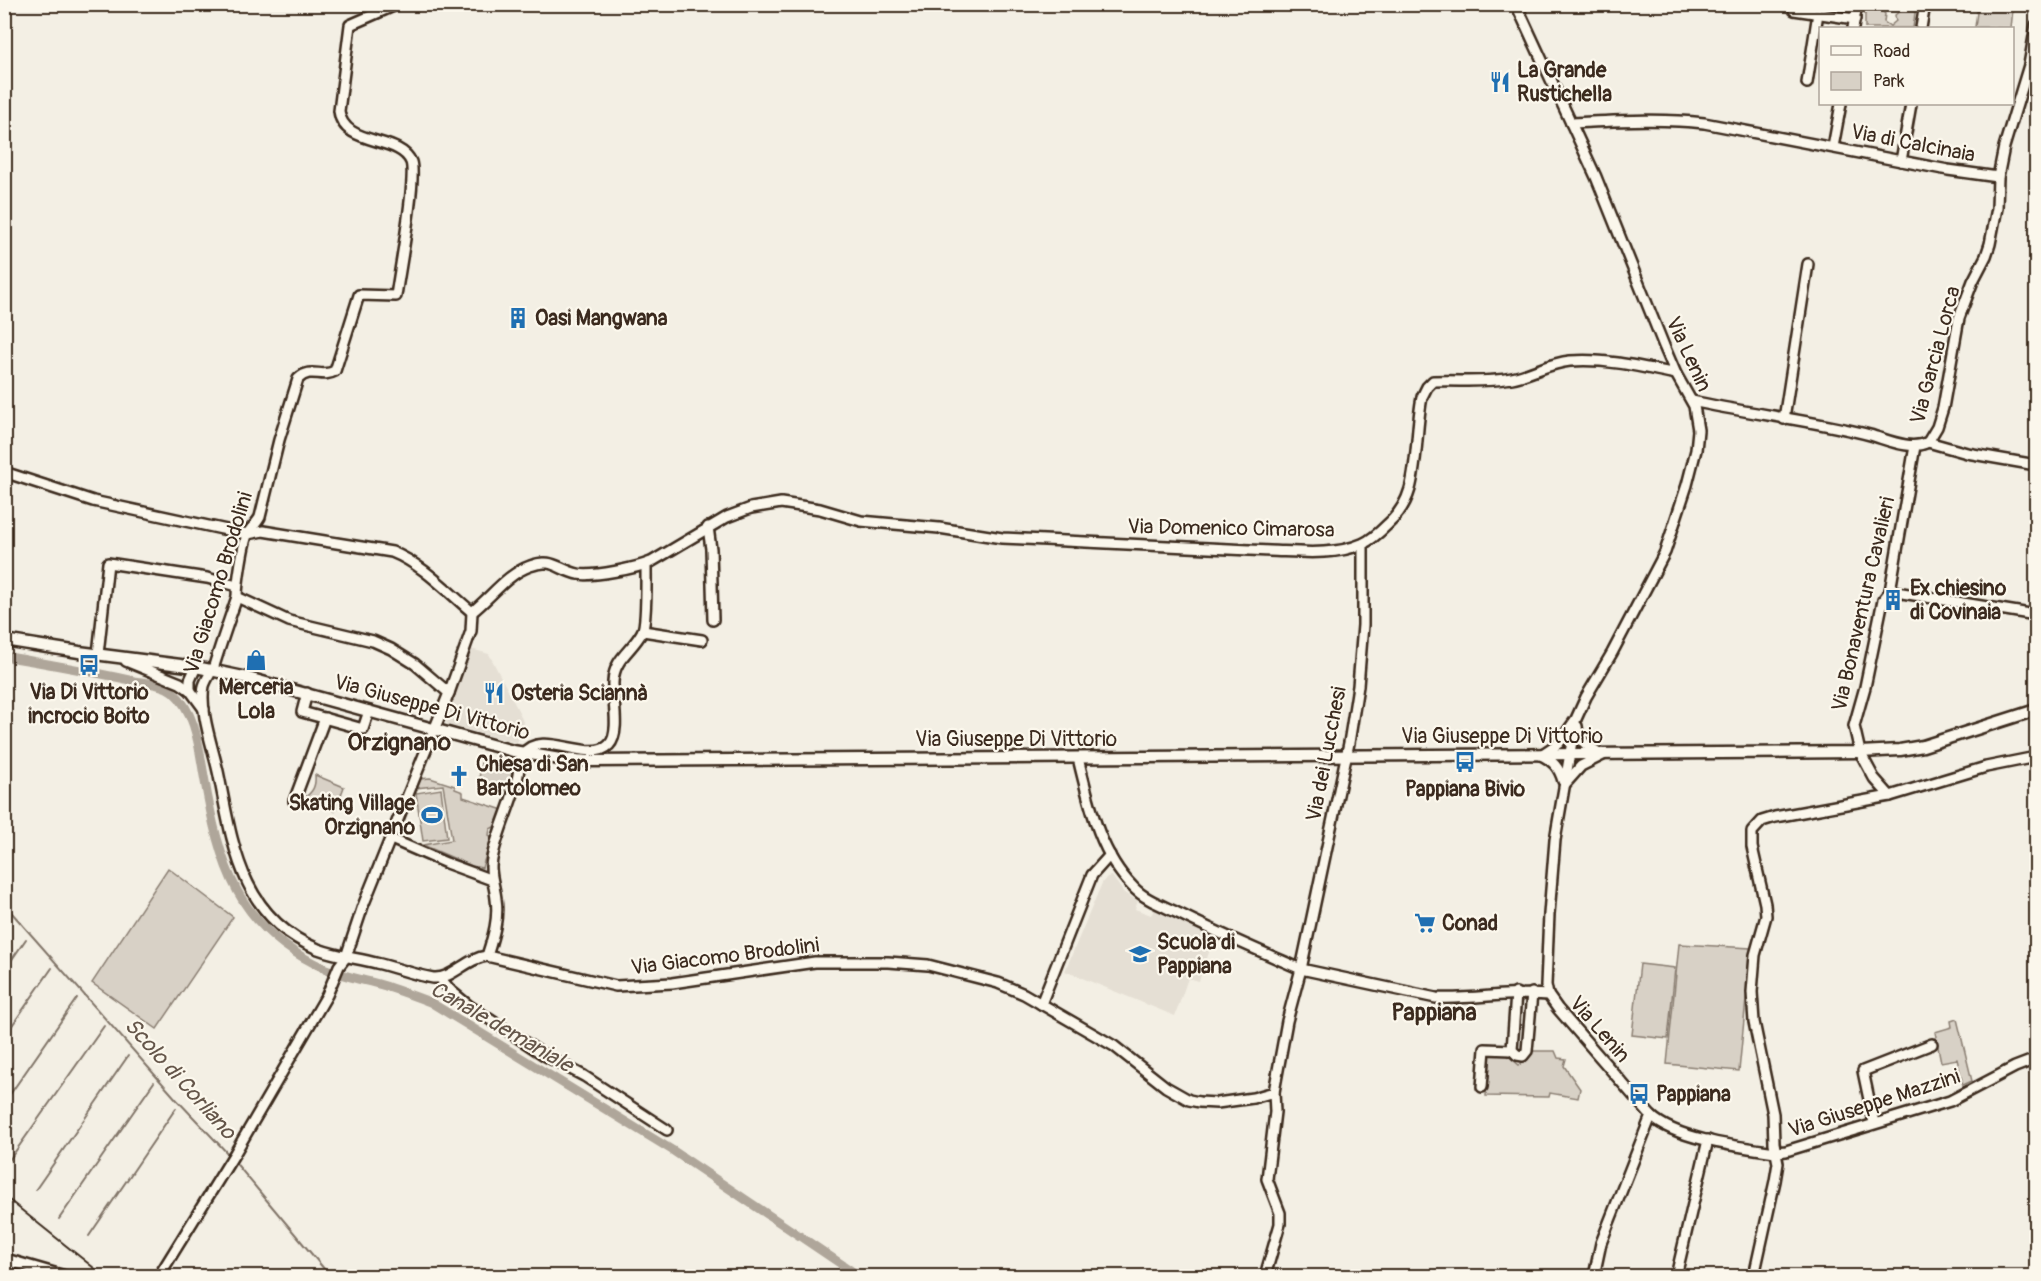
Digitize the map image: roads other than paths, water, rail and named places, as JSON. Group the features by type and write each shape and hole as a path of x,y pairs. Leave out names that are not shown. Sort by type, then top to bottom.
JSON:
{"main road":[{"name":"Via Giuseppe Di Vittorio","path":"4,640 196,668 248,678 524,753 560,759 606,762 1860,752 1900,750 1923,746 2037,710"},
{"path":"4,1259 63,1276"}],"street":[{"name":"Via Giacomo Brodolini","path":"398,4 350,25 339,111 342,123 348,129 370,140 395,148 405,154 412,164 411,188 396,296 359,295 335,371 332,374 310,372 298,379 279,440 260,517 248,534 237,592 212,671 204,688 204,709 232,841 248,885 263,908 284,929 318,949 440,978"},
{"name":"Via Lenin","path":"1516,4 1610,209 1676,374 1692,401 1697,421 1697,440 1687,485 1670,540 1576,719 1559,743 1540,755"},
{"path":"1794,4 1794,10 1818,13 1854,24 1857,4"},
{"path":"1921,27 1924,4"},
{"path":"2021,4 2037,7"},
{"path":"1807,83 1818,13"},
{"name":"Via Garcia Lorca","path":"1921,445 1937,427 1943,408 1959,318 1990,244 2004,147 2029,65 2037,25"},
{"path":"1833,147 1840,105"},
{"path":"1901,161 1911,105"},
{"name":"Via di Calcinaia","path":"1571,123 1678,120 1998,177"},
{"path":"1784,419 1808,264"},
{"name":"Via Domenico Cimarosa","path":"472,612 516,573 537,564 549,562 570,572 584,575 646,565 737,512 782,503 861,521 939,528 1002,538 1311,552 1342,549 1363,544 1392,521 1408,497 1422,397 1429,383 1502,380 1526,375 1553,363 1573,361 1623,363 1676,374"},
{"path":"1692,401 2037,465"},
{"name":"Via Bonaventura Cavalieri","path":"1890,796 1874,778 1860,752 1854,726 1865,687 1883,600 1890,591 1921,445"},
{"path":"4,472 93,501 248,534 263,531 392,552 402,556 426,573 472,612 471,631 436,729 363,906 346,957 232,1158 159,1276"},
{"path":"708,527 711,549 713,620"},
{"name":"Via dei Lucchesi","path":"1301,969 1349,743 1358,686 1362,649 1363,544"},
{"path":"98,654 108,563 207,578 289,621 373,642 391,649 415,664 449,693"},
{"path":"646,565 643,631 615,668 613,739 609,745 597,750 539,744 524,753 493,853 491,867 497,901 497,917 487,956 470,960 440,978 451,992 487,1017 544,1055 584,1076 667,1130"},
{"path":"1890,591 2037,615"},
{"path":"643,631 702,640"},
{"path":"116,657 170,679 190,690 204,709"},
{"path":"190,690 190,680 196,668"},
{"path":"306,693 302,711 363,729 369,711"},
{"path":"294,801 325,718"},
{"path":"1576,719 1577,732 1582,742 1603,755"},
{"name":"Via Lenin","path":"1576,719 1568,754 1556,840 1546,976 1548,994 1651,1116"},
{"path":"1540,755 1555,763 1564,786"},
{"path":"1564,786 1581,766 1603,755"},
{"path":"1754,1276 1778,1163 1773,1113 1754,1022 1752,992 1755,956 1766,916 1752,847 1752,832 1761,821 1775,816 1890,796 1986,767 2037,757"},
{"path":"1078,758 1088,804 1110,855 1133,888 1148,898 1224,936 1301,969 1436,998 1451,999 1516,993 1548,994"},
{"path":"391,838 446,863 492,880"},
{"path":"1041,1004 1092,875 1110,855"},
{"name":"Via Giacomo Brodolini","path":"487,956 608,985 625,986 672,983 815,962 915,963 998,982 1114,1046 1166,1087 1189,1100 1217,1103 1253,1098 1274,1092"},
{"path":"1265,1276 1280,1224 1280,1214 1267,1179 1275,1112 1274,1092 1287,1021 1301,969"},
{"path":"1516,993 1512,1050 1517,1056 1523,1056 1527,1051 1532,993"},
{"path":"1874,1123 1863,1071 1932,1044"},
{"path":"1482,1087 1485,1049 1512,1050"},
{"name":"Via Giuseppe Mazzini","path":"1651,1116 1666,1127 1708,1140 1776,1152 1797,1149 1950,1101 2015,1067 2037,1059"},
{"path":"1594,1276 1601,1243 1651,1116"},
{"path":"1676,1276 1708,1140"}],"waterway":[{"name":"Canale demaniale","path":"4,656 155,684 173,692 181,700 192,720 217,838 226,865 237,891 252,914 272,935 296,953 326,969 430,1002 672,1150 859,1276"},
{"name":"Scolo di Corliano","path":"4,904 177,1100 231,1157"},
{"path":"4,971 26,939"},
{"path":"4,1037 52,968"},
{"path":"4,1103 77,998"},
{"path":"5,1166 104,1026"},
{"path":"36,1189 128,1056"},
{"path":"59,1219 154,1082"},
{"path":"89,1236 176,1108"},
{"name":"Scolo di Corliano","path":"234,1161 330,1276"}],"railway":[{"path":"4,1196 104,1276"}],"place":[{"name":"La Grande Rustichella","path":"1500,82"},
{"name":"Oasi Mangwana","path":"518,318"},
{"name":"Ex chiesino di Covinaia","path":"1893,600"},
{"name":"Merceria Lola","path":"256,660"},
{"name":"Via Di Vittorio incrocio Boito","path":"89,665"},
{"name":"Osteria Sciannà","path":"494,693"},
{"name":"Pappiana Bivio","path":"1465,762"},
{"name":"Chiesa di San Bartolomeo","path":"459,776"},
{"name":"Skating Village Orzignano","path":"432,815"},
{"name":"Conad","path":"1425,923"},
{"name":"Scuola di Pappiana","path":"1140,954"},
{"name":"Pappiana","path":"1639,1094"}],"district":[{"name":"Orzignano","path":"399,742"},
{"name":"Pappiana","path":"1434,1012"}]}
